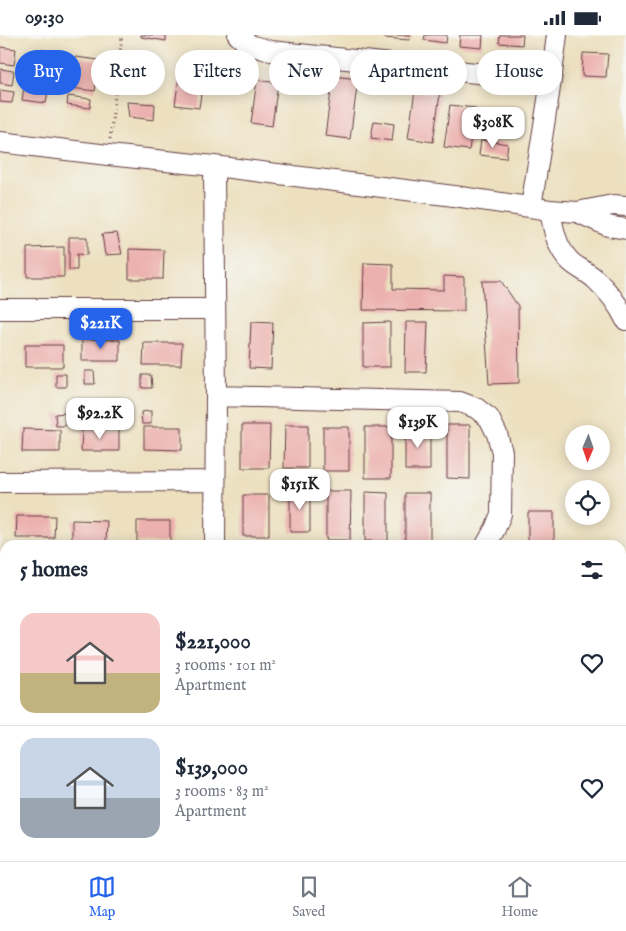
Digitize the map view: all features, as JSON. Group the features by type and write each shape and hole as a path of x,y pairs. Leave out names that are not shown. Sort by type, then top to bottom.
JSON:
{"street":[{"path":"238,35 249,45 272,51 477,73"},
{"path":"555,50 557,35"},
{"path":"550,95 540,209 554,232 558,244 570,261 595,279 609,295 626,320"},
{"path":"0,142 214,166 454,196 540,209 577,212 613,205 626,206"},
{"path":"214,166 216,309 215,540"},
{"path":"577,212 608,227 626,229"},
{"path":"0,309 216,309"},
{"path":"216,396 460,402 476,408 489,418 497,434 502,453 501,514 489,540"},
{"path":"0,482 216,481"}],"path":[{"path":"108,155 122,35"}],"building":[{"path":"141,35 166,35 166,41 141,37"},
{"path":"385,35 411,35 410,40 384,38"},
{"path":"425,35 447,35 446,43 424,40"},
{"path":"460,35 483,35 482,48 459,46"},
{"path":"500,35 523,35 522,45 499,43"},
{"path":"0,47 16,49 14,65 0,63"},
{"path":"583,53 608,54 606,77 582,76"},
{"path":"81,58 91,59 91,90 81,89"},
{"path":"0,69 14,71 12,85 0,83"},
{"path":"340,77 350,78 350,95 356,95 350,139 325,136 330,95 340,95"},
{"path":"259,80 269,82 269,95 276,95 272,126 251,123 255,95 259,95"},
{"path":"0,90 14,92 12,103 0,102"},
{"path":"23,95 47,95 46,103 22,100"},
{"path":"176,95 201,95 199,108 175,105"},
{"path":"414,95 440,95 433,142 408,138"},
{"path":"68,96 91,99 90,108 67,105"},
{"path":"127,102 155,104 154,120 129,117"},
{"path":"450,105 475,108 469,150 444,147"},
{"path":"374,121 394,124 392,141 371,138"},
{"path":"481,140 508,144 506,158 479,155"},
{"path":"117,233 122,254 105,255 102,234"},
{"path":"69,237 87,237 87,255 77,254 77,270 69,270"},
{"path":"64,247 64,277 27,277 27,248"},
{"path":"129,249 164,250 163,279 129,279"},
{"path":"364,263 393,264 393,289 444,290 444,276 464,277 464,311 363,310"},
{"path":"482,281 501,281 518,306 519,383 489,384"},
{"path":"251,322 273,323 271,369 249,368"},
{"path":"390,322 390,367 363,367 363,323"},
{"path":"406,322 428,322 426,372 405,372"},
{"path":"82,339 120,340 120,361 82,361"},
{"path":"144,343 182,343 181,365 143,365"},
{"path":"25,345 63,345 63,367 25,367"},
{"path":"85,371 94,371 95,384 85,384"},
{"path":"56,374 66,374 66,387 56,387"},
{"path":"142,375 151,375 152,388 142,388"},
{"path":"88,406 97,406 98,419 88,419"},
{"path":"151,411 151,424 142,424 141,412"},
{"path":"65,413 65,426 56,426 55,414"},
{"path":"242,425 270,425 269,468 242,468"},
{"path":"285,425 308,425 308,468 284,468"},
{"path":"447,425 470,425 470,479 447,478"},
{"path":"144,427 182,427 182,450 144,449"},
{"path":"323,427 349,427 349,471 323,471"},
{"path":"365,427 391,427 391,478 365,478"},
{"path":"23,429 60,430 60,452 22,452"},
{"path":"82,429 119,429 119,451 81,451"},
{"path":"405,429 430,429 430,470 405,470"},
{"path":"290,490 310,490 310,532 290,532"},
{"path":"326,491 351,491 350,540 326,540"},
{"path":"365,492 388,493 388,540 365,540"},
{"path":"405,493 430,493 430,540 405,540"},
{"path":"243,495 269,495 269,536 243,536"},
{"path":"528,512 554,512 554,540 528,540"},
{"path":"17,516 55,516 54,538 16,538"},
{"path":"72,520 107,521 106,540 72,540"},
{"path":"137,521 170,521 170,540 137,540"}]}
